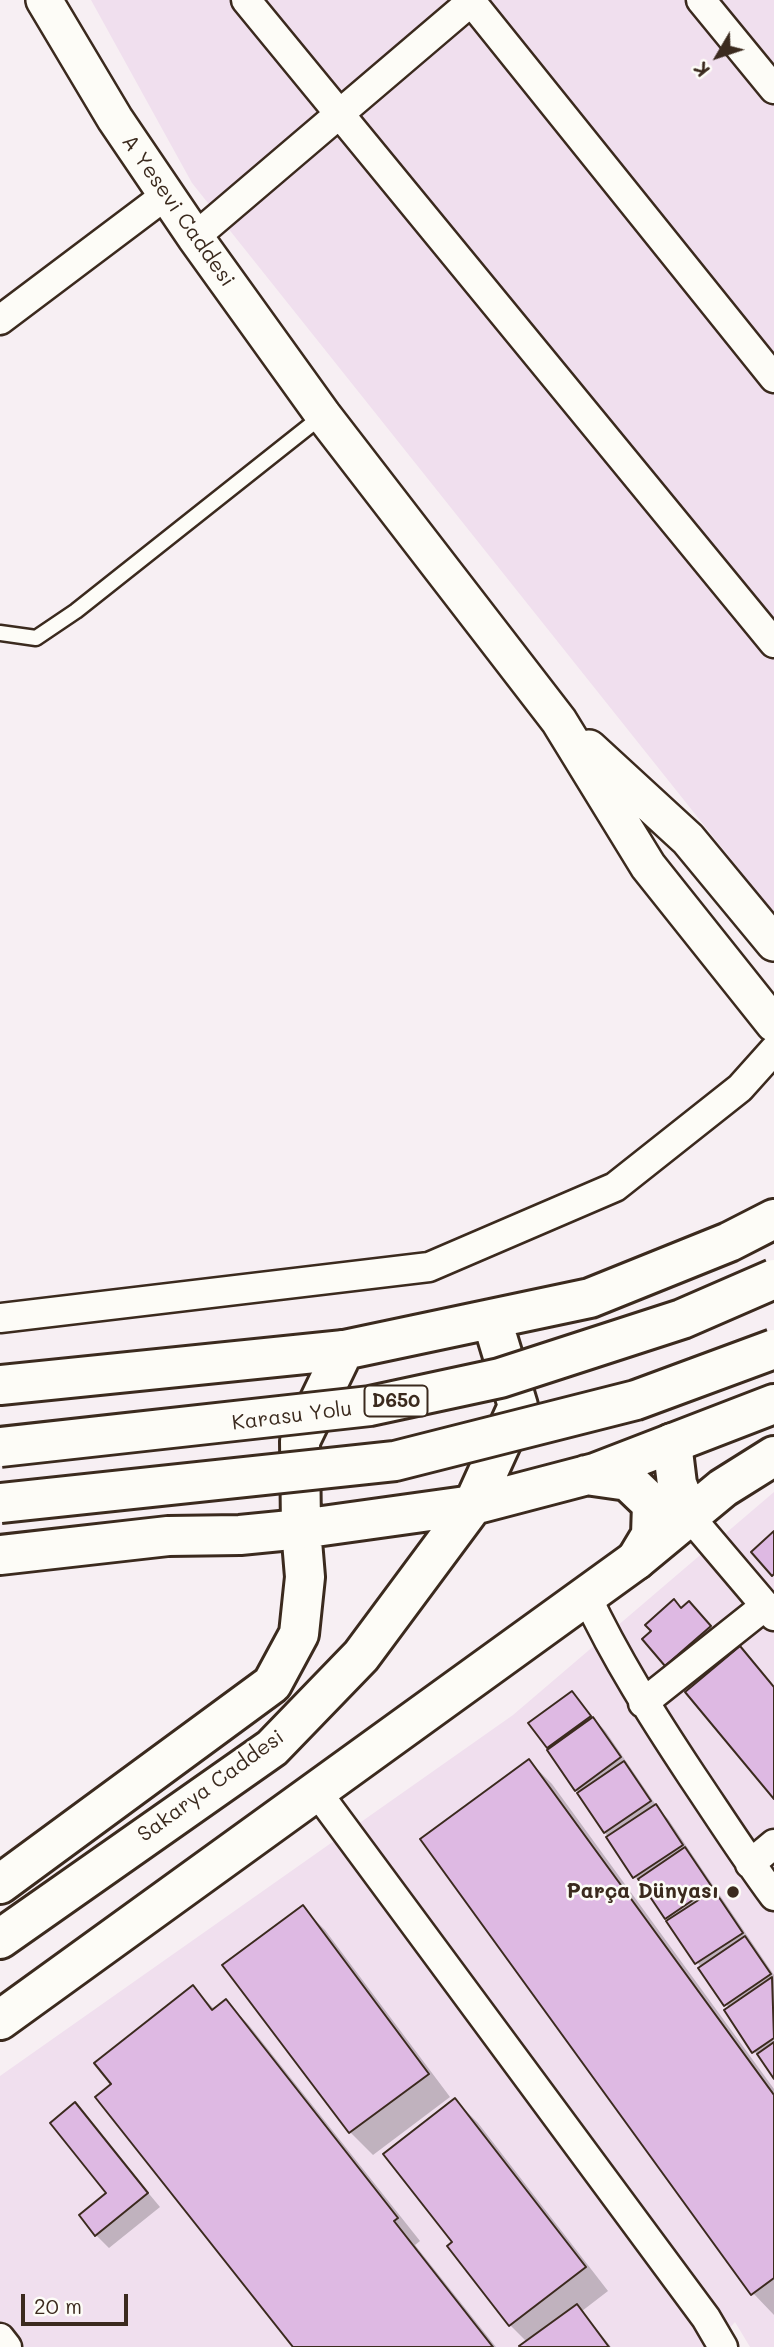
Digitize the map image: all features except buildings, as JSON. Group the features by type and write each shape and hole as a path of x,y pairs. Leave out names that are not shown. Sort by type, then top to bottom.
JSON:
{"main road":[{"path":"0,1385 344,1350 492,1320 590,1298 730,1242 774,1219"},
{"name":"Karasu Yolu","path":"0,1447 370,1406 409,1398 500,1378 682,1320 774,1279"},
{"name":"Sakarya Caddesi","path":"0,1939 272,1748 361,1656 473,1505 519,1406 492,1320"},
{"path":"0,1503 395,1461 636,1400 774,1349"},
{"path":"0,1884 272,1684 299,1634 305,1577 301,1529 300,1441 344,1350"},
{"path":"0,1555 168,1536 240,1535 301,1529 473,1505 586,1475 774,1404"},
{"path":"672,1443 677,1484 690,1517"},
{"path":"0,2020 636,1560 723,1488 774,1457"},
{"path":"586,1475 628,1481 652,1504 651,1535 636,1560"}],"street":[{"name":"A Yesevi Caddesi","path":"44,0 115,119 195,237 323,415 559,721"},
{"path":"246,0 774,643"},
{"path":"195,237 471,0 774,378"},
{"path":"701,0 774,89"},
{"path":"0,320 166,195"},
{"path":"559,721 688,839 774,943"},
{"path":"559,721 648,866 774,1024"},
{"path":"0,1318 429,1267 615,1187 740,1088 774,1050"},
{"path":"643,1703 770,1611 690,1517"},
{"path":"586,1595 608,1643 643,1703 774,1896"},
{"path":"317,1791 706,2318 723,2347"},
{"path":"750,1864 774,1844"},
{"path":"0,2338 7,2347"}],"lane":[{"path":"0,633 36,638 76,611 323,415"}],"shaded area":[{"path":"91,0 774,0 774,913 192,183"},
{"path":"774,1492 774,2347 750,2347 735,2322 713,2347 0,2347 0,2076 513,1715"}],"place":[{"name":"Parça Dünyası","path":"733,1892"}]}
